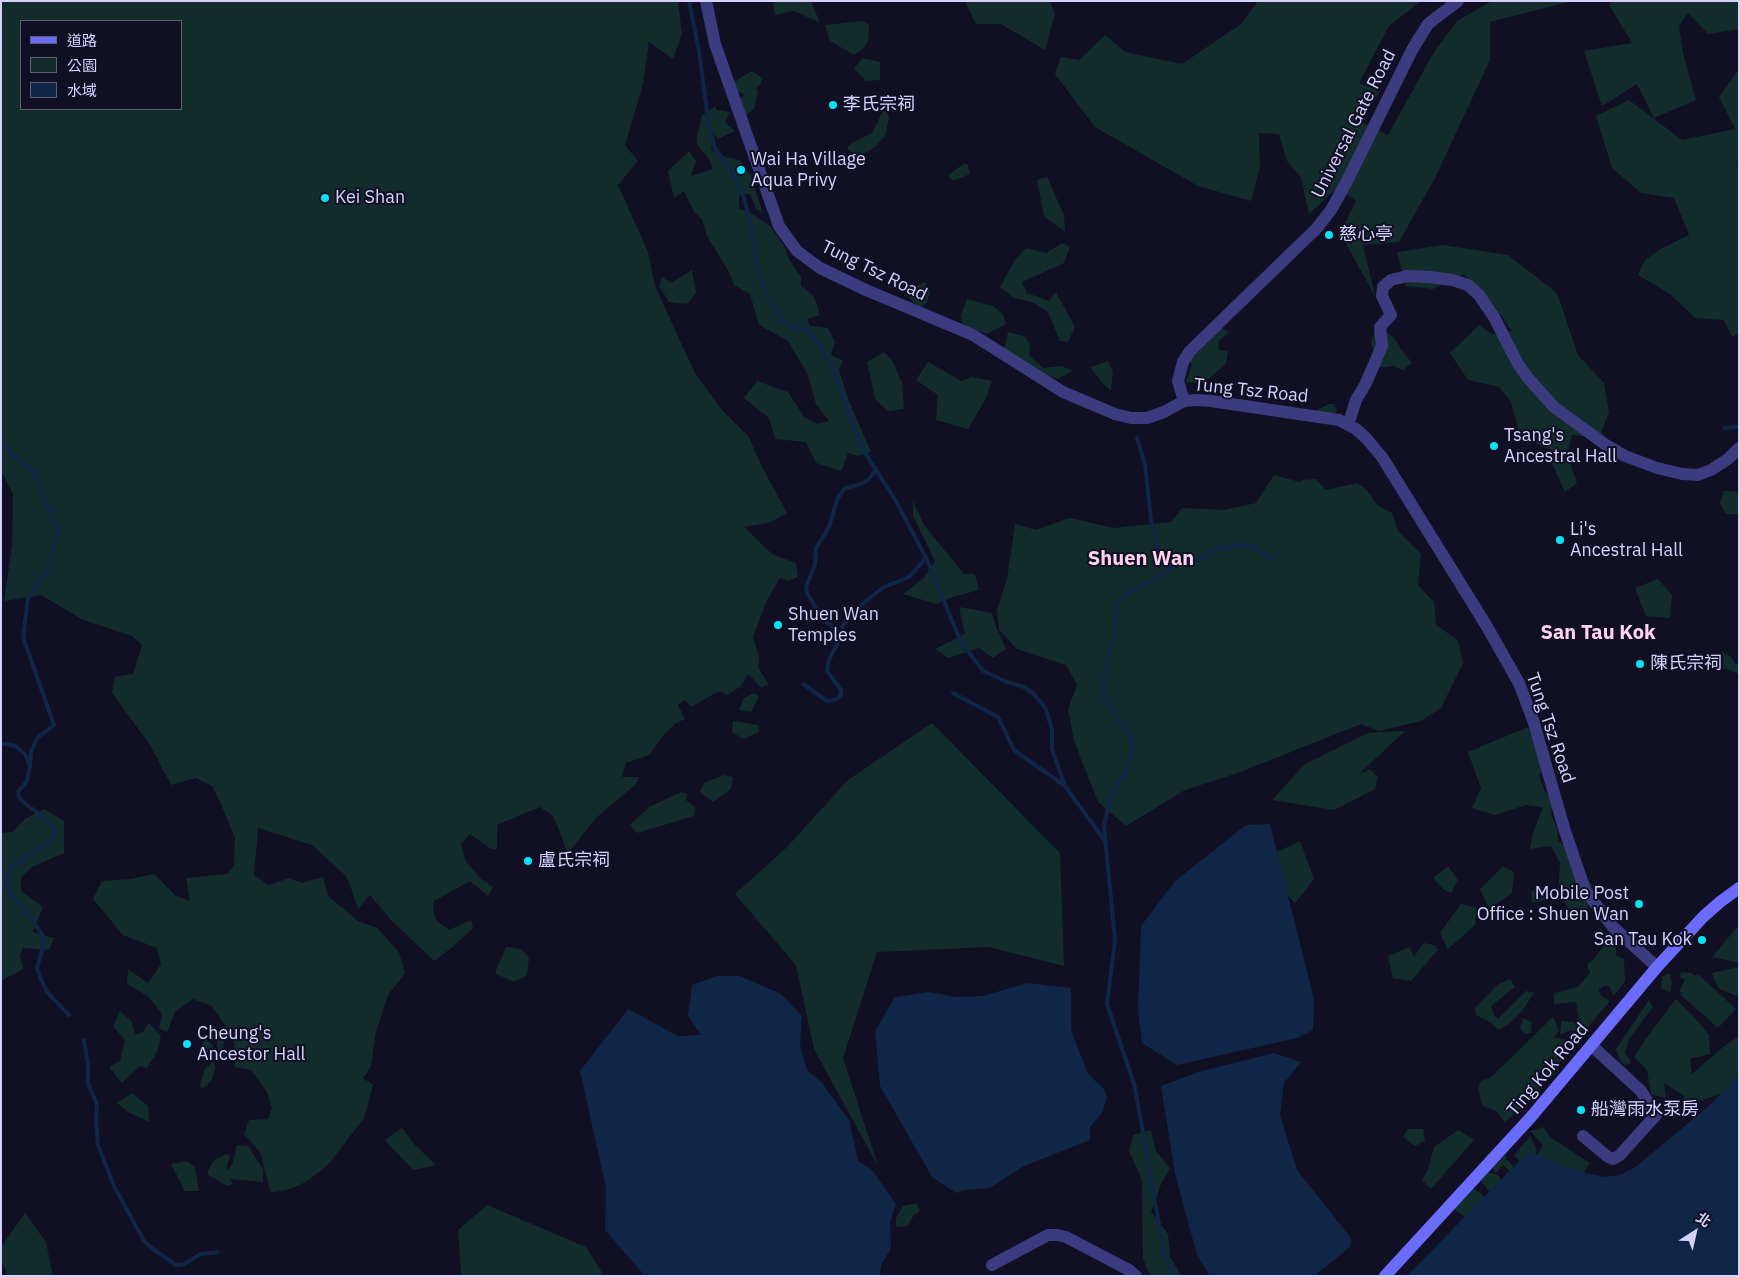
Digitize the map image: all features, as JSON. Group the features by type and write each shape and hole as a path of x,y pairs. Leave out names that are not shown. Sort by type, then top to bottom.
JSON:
{"main road":[{"name":"Ting Kok Road","path":"1385,1276 1531,1118 1656,967 1703,918 1739,888"}],"street":[{"name":"Tung Tsz Road","path":"706,1 715,44 779,226 797,251 820,268 866,290 973,335 1063,392 1115,414 1131,418 1147,418 1164,412 1184,401 1198,400 1339,420 1367,439 1382,457 1486,624 1519,683 1533,720 1564,828 1585,890 1612,926 1656,967"},
{"name":"Universal Gate Road","path":"1184,401 1178,381 1190,351 1317,228 1331,210 1347,182 1412,50 1428,24 1458,1"},
{"path":"1348,425 1356,400 1365,385 1382,346 1380,327 1391,315 1382,296 1384,287 1391,280 1407,276 1430,277 1452,280 1468,285 1479,296 1494,317 1518,364 1554,407 1606,445 1625,456 1666,470 1698,475 1728,459 1739,448"},
{"path":"1583,1136 1613,1159 1620,1155 1656,1115 1641,1091 1592,1046"},
{"path":"992,1265 1048,1235 1057,1235 1066,1236 1129,1270 1136,1276"}],"green space":[{"path":"1,1 678,1 682,34 673,59 649,42 643,84 625,145 638,161 618,185 648,252 655,286 695,373 721,409 749,437 760,463 787,513 769,523 744,527 772,554 796,563 798,577 789,581 780,578 766,602 753,637 759,656 758,667 769,685 761,687 748,674 741,686 728,695 719,691 691,707 685,700 678,705 685,719 676,723 663,736 649,755 626,763 622,777 639,777 637,783 596,818 567,854 553,816 540,807 497,825 497,849 491,849 470,834 461,844 466,862 481,879 493,887 488,896 470,881 434,901 433,909 436,920 449,930 471,920 473,928 434,961 390,919 370,895 358,909 345,875 312,845 258,828 254,875 269,885 289,878 302,883 323,877 328,896 358,921 377,928 399,952 405,973 388,995 376,1032 371,1066 363,1078 373,1085 364,1118 328,1165 306,1182 289,1189 271,1193 260,1152 244,1134 249,1120 268,1119 272,1108 267,1092 251,1070 235,1067 234,1039 212,1006 193,999 175,1012 167,1032 159,1028 162,1014 148,996 127,984 128,969 148,983 161,964 157,948 123,935 93,899 102,881 130,879 154,874 176,896 190,901 186,878 228,874 234,865 235,838 212,786 196,778 171,785 150,745 112,693 115,677 133,674 142,645 132,636 83,620 41,595 4,601 12,546 13,494 1,471"},
{"path":"776,1 811,1 820,23 794,11 775,15 773,5"},
{"path":"965,1 1050,1 1055,14 1045,50 1001,24 976,24"},
{"path":"1258,1 1421,1 1389,26 1359,83 1380,91 1361,122 1388,135 1434,52 1457,21 1492,1 1573,1 1490,22 1490,60 1435,178 1399,242 1363,245 1375,296 1340,233 1356,201 1337,188 1309,214 1301,177 1287,161 1279,134 1259,133 1260,166 1251,201 1198,186 1095,127 1055,74 1061,57 1079,60 1105,35 1125,52 1182,64 1241,24"},
{"path":"1612,1 1739,1 1739,29 1708,34 1688,13 1679,26 1683,53 1696,100 1654,118 1637,84 1602,106 1584,51 1632,43 1609,5"},
{"path":"863,21 869,25 868,41 862,50 854,55 830,41 825,25"},
{"path":"862,58 880,62 880,80 866,81 854,69"},
{"path":"1739,69 1739,164 1736,165 1739,166 1739,290 1737,291 1739,292 1739,333 1732,337 1724,320 1695,318 1670,294 1638,275 1645,260 1659,250 1689,235 1674,198 1641,193 1612,168 1596,116 1629,100 1682,140 1735,129 1719,97"},
{"path":"752,71 762,78 761,83 756,88 758,92 754,109 744,117 738,103 744,94 733,90 732,83"},
{"path":"716,106 716,110 730,112 725,122 735,131 718,139 714,134 711,150 726,157 739,160 750,174 763,213 756,209 750,194 739,195 739,209 751,213 770,226 784,246 790,261 801,277 801,286 812,294 817,305 820,315 807,319 810,326 828,328 835,342 831,355 843,361 839,370 848,399 871,452 858,456 848,453 841,471 816,463 806,442 775,439 769,418 744,398 757,381 788,392 804,417 818,424 829,421 816,404 808,375 788,341 759,325 750,294 734,285 729,272 707,236 702,219 694,212 684,191 674,198 668,171 689,151 696,161 691,176 713,169 710,160 697,145 697,137 702,115"},
{"path":"883,111 887,113 889,118 885,136 875,147 859,157 847,149 852,143 872,133"},
{"path":"965,163 968,165 970,174 953,181 948,175"},
{"path":"1047,177 1064,215 1065,232 1044,216 1037,180"},
{"path":"1062,243 1070,247 1064,263 1022,282 1027,293 1049,301 1056,292 1075,327 1068,342 1060,341 1048,312 1032,302 1014,298 1000,287 1015,260 1026,248 1046,253"},
{"path":"1443,245 1508,255 1557,293 1578,355 1604,383 1609,412 1599,438 1572,435 1567,455 1577,483 1565,492 1551,461 1551,450 1520,436 1511,402 1499,387 1468,380 1450,353 1479,325 1491,334 1512,331 1493,304 1464,274 1433,289 1406,286 1397,252"},
{"path":"692,270 696,293 687,304 669,302 659,286 662,277 671,283"},
{"path":"925,282 930,293 926,304 918,307 909,297 913,288"},
{"path":"967,299 993,306 1003,314 1006,324 987,334 963,326 961,315"},
{"path":"1213,323 1229,332 1218,342 1219,350 1228,351 1226,364 1202,384 1186,382 1192,365 1185,354"},
{"path":"1385,330 1396,340 1412,363 1403,370 1393,366 1376,368 1371,342 1374,333"},
{"path":"1008,332 1026,337 1030,345 1029,355 1043,368 1062,366 1073,371 1057,379 1038,372 1004,350"},
{"path":"884,352 892,360 902,383 904,409 888,411 875,399 867,362"},
{"path":"1108,361 1113,372 1111,390 1105,386 1090,367"},
{"path":"928,362 961,381 972,377 992,381 986,398 968,429 936,420 938,395 916,380"},
{"path":"1329,404 1334,404 1337,410 1330,422 1315,411"},
{"path":"1274,475 1300,482 1302,480 1316,479 1326,490 1357,483 1367,490 1378,506 1392,513 1398,531 1421,554 1418,585 1434,602 1436,625 1458,640 1463,663 1441,708 1421,721 1379,731 1361,724 1238,773 1185,790 1126,826 1098,802 1074,741 1068,709 1077,685 1066,665 1017,649 999,630 997,610 1007,579 1015,524 1036,530 1070,518 1114,528 1171,522 1182,508 1224,510 1256,503"},
{"path":"1724,491 1739,492 1739,514 1726,514 1720,503"},
{"path":"913,500 924,525 964,574 975,574 979,590 936,604 903,594 924,578 935,561 913,516"},
{"path":"1658,579 1672,595 1670,618 1646,616 1635,588"},
{"path":"959,607 992,613 1006,649 993,658 979,648 948,658 935,649 965,634"},
{"path":"1722,651 1730,656 1736,664 1739,664 1739,674 1723,668"},
{"path":"754,693 759,696 751,712 739,710 744,698"},
{"path":"733,721 758,725 759,732 743,739 732,732"},
{"path":"932,723 1060,853 1064,966 989,947 877,952 843,1058 878,1166 814,1049 796,965 735,894 787,847 848,780"},
{"path":"1528,727 1542,770 1539,776 1545,791 1553,802 1551,814 1557,828 1558,841 1565,846 1586,875 1594,890 1587,909 1572,914 1558,892 1560,863 1551,846 1530,849 1533,833 1543,807 1526,805 1495,815 1472,808 1481,788 1468,752"},
{"path":"1405,731 1358,775 1370,769 1378,777 1375,789 1334,810 1272,800 1305,764 1368,733"},
{"path":"724,775 733,777 731,789 713,802 700,792 704,783"},
{"path":"681,792 687,794 686,800 695,807 694,816 637,833 630,825 649,807"},
{"path":"44,809 64,821 64,853 32,867 21,877 21,891 43,907 33,932 54,938 49,950 23,948 20,956 23,969 1,981 1,833 13,832 25,819"},
{"path":"1300,841 1314,879 1295,903 1275,883 1267,857"},
{"path":"1448,866 1458,880 1451,893 1443,889 1433,878"},
{"path":"1503,866 1514,872 1512,893 1489,909 1480,889"},
{"path":"1540,885 1549,893 1547,900 1532,903 1531,892"},
{"path":"1461,904 1477,908 1475,925 1448,949 1440,933"},
{"path":"1737,927 1739,928 1739,963 1712,957"},
{"path":"1600,928 1616,942 1616,956 1624,959 1625,981 1614,996 1609,986 1604,986 1598,990 1602,996 1610,1001 1582,1034 1571,1030 1560,1035 1561,1021 1579,1023 1576,1002 1554,1004 1554,993 1578,987 1590,973 1587,964 1594,959 1604,945 1594,932"},
{"path":"1423,943 1435,945 1438,950 1411,981 1393,978 1388,956 1410,947 1414,957"},
{"path":"506,947 521,949 529,958 527,975 513,982 495,973"},
{"path":"1739,967 1739,997 1718,988 1712,973"},
{"path":"1681,972 1691,973 1696,976 1698,974 1736,1009 1718,1028 1680,994 1682,992 1679,992 1685,980 1680,977"},
{"path":"1670,973 1672,983 1670,992 1661,988 1662,977"},
{"path":"1510,979 1515,987 1491,1006 1494,1015 1498,1019 1526,991 1534,993 1522,1011 1509,1024 1498,1030 1491,1023 1476,1015 1475,1008 1497,985"},
{"path":"1676,999 1709,1035 1710,1054 1690,1059 1692,1074 1723,1047 1739,1036 1739,1075 1711,1104 1720,1094 1693,1103 1687,1113 1684,1096 1664,1083 1666,1098 1651,1094 1647,1070 1634,1057"},
{"path":"1649,1000 1653,1007 1629,1039 1625,1053 1631,1062 1625,1066 1620,1060 1616,1049"},
{"path":"120,1011 132,1022 135,1035 143,1032 149,1023 161,1036 157,1052 147,1068 140,1066 122,1083 109,1067 120,1061 125,1040 113,1026"},
{"path":"1553,1017 1559,1030 1554,1038 1570,1042 1554,1075 1538,1075 1540,1090 1505,1122 1496,1111 1483,1106 1478,1089 1481,1081 1490,1078"},
{"path":"1523,1018 1532,1022 1531,1033 1525,1034 1520,1028"},
{"path":"225,1037 223,1047 228,1052 225,1060 216,1056 218,1051 217,1040"},
{"path":"205,1039 213,1045 212,1055 204,1054 201,1046"},
{"path":"214,1061 215,1068 212,1080 204,1088 200,1087 204,1070"},
{"path":"132,1093 148,1106 149,1122 128,1112 117,1103"},
{"path":"1543,1127 1550,1137 1590,1163 1583,1174 1543,1162 1537,1155 1543,1145 1530,1131"},
{"path":"402,1128 416,1146 436,1165 413,1170 385,1140"},
{"path":"1408,1129 1423,1129 1425,1141 1415,1146 1403,1137"},
{"path":"1151,1130 1156,1151 1170,1168 1161,1184 1151,1212 1168,1234 1170,1256 1181,1276 1150,1276 1143,1258 1142,1180 1129,1151 1133,1135"},
{"path":"1458,1130 1474,1140 1431,1189 1422,1180 1428,1170 1434,1147"},
{"path":"1530,1136 1537,1150 1535,1158 1525,1165 1514,1156"},
{"path":"237,1145 248,1146 263,1169 263,1182 230,1179 233,1184 227,1186 207,1174 213,1161 226,1154 230,1156 227,1165 228,1171 233,1162"},
{"path":"1506,1154 1506,1159 1515,1168 1511,1172 1503,1165 1496,1173 1492,1168"},
{"path":"187,1161 195,1167 199,1191 185,1191 171,1164"},
{"path":"1485,1171 1498,1175 1504,1184 1491,1194 1480,1179"},
{"path":"1473,1188 1484,1196 1486,1213 1477,1224 1453,1209"},
{"path":"917,1203 920,1211 914,1215 907,1226 896,1227 896,1218 903,1206"},
{"path":"487,1205 586,1247 604,1276 459,1276 461,1273 458,1230"},
{"path":"25,1213 46,1242 53,1276 8,1276 1,1260 1,1247"}],"water":[{"path":"1270,824 1314,999 1313,1030 1297,1038 1177,1065 1142,1043 1138,1009 1141,926 1175,881 1246,825"},
{"path":"717,976 740,976 781,994 802,1016 800,1045 807,1070 822,1083 849,1120 858,1161 872,1170 896,1204 890,1222 891,1248 881,1266 880,1276 645,1276 605,1230 606,1188 580,1071 628,1009 678,1036 701,1035 688,1016 692,985"},
{"path":"1027,983 1071,988 1071,1030 1088,1074 1103,1088 1107,1097 1102,1113 1090,1127 1090,1140 1022,1167 990,1188 964,1190 956,1193 932,1177 880,1086 875,1031 895,997 929,992 956,997 983,996"},
{"path":"1274,1053 1301,1062 1284,1083 1280,1115 1297,1170 1351,1238 1350,1247 1314,1276 1210,1276 1197,1255 1175,1174 1161,1086 1198,1072"},
{"path":"1739,1075 1739,1276 1407,1276 1529,1151 1555,1163 1586,1173 1604,1177 1620,1175 1637,1166 1711,1104"}],"waterway":[{"path":"689,1 699,51 709,127 715,148 730,170 743,195 750,221 757,265 763,286 772,305 787,325 809,330 830,363 862,448 897,503 926,558 961,642 983,671 1007,682 1024,687 1033,693 1046,709 1052,730 1052,749 1065,786"},
{"path":"1725,428 1739,427"},
{"path":"1137,438 1145,464 1151,520 1158,548 1172,568"},
{"path":"1,443 33,472 58,530 48,569 28,598 23,637 54,725 37,738 31,752 30,766"},
{"path":"803,684 827,701 837,699 841,695 841,690 827,671 828,662 840,638 835,628 820,618 807,593 806,587 815,565 816,548 829,527 837,500 844,489 863,483 870,478 875,470"},
{"path":"1174,1276 1164,1253 1135,1087 1107,1004 1115,940 1104,826 1110,799 1128,766 1133,741 1103,695 1108,654 1114,637 1116,604 1127,594 1177,565 1202,559 1216,549 1238,545 1254,547 1270,558"},
{"path":"842,627 866,601 884,587 909,577 926,558"},
{"path":"953,693 998,717 1014,750 1065,786 1105,841"},
{"path":"1,744 15,746 25,754 30,766 27,781 18,792 19,797 53,828 54,834 51,840 19,861 9,871 6,882 9,893 30,916 45,939 37,968 47,992 69,1015"},
{"path":"84,1040 88,1064 88,1084 97,1104 98,1145 114,1186 144,1241 176,1265 184,1264 201,1254 218,1252"}],"place":[{"name":"李氏宗祠","path":"833,105"},
{"name":"Wai Ha Village Aqua Privy","path":"741,170"},
{"name":"Kei Shan","path":"325,198"},
{"name":"慈心亭","path":"1329,235"},
{"name":"Tsang's Ancestral Hall","path":"1494,446"},
{"name":"Li's Ancestral Hall","path":"1560,540"},
{"name":"Shuen Wan Temples","path":"778,625"},
{"name":"陳氏宗祠","path":"1640,664"},
{"name":"盧氏宗祠","path":"528,861"},
{"name":"Mobile Post Office : Shuen Wan","path":"1639,904"},
{"name":"San Tau Kok","path":"1702,940"},
{"name":"Cheung's Ancestor Hall","path":"187,1044"},
{"name":"船灣雨水泵房","path":"1581,1110"}],"district":[{"name":"Shuen Wan","path":"1141,559"},
{"name":"San Tau Kok","path":"1598,633"}]}
